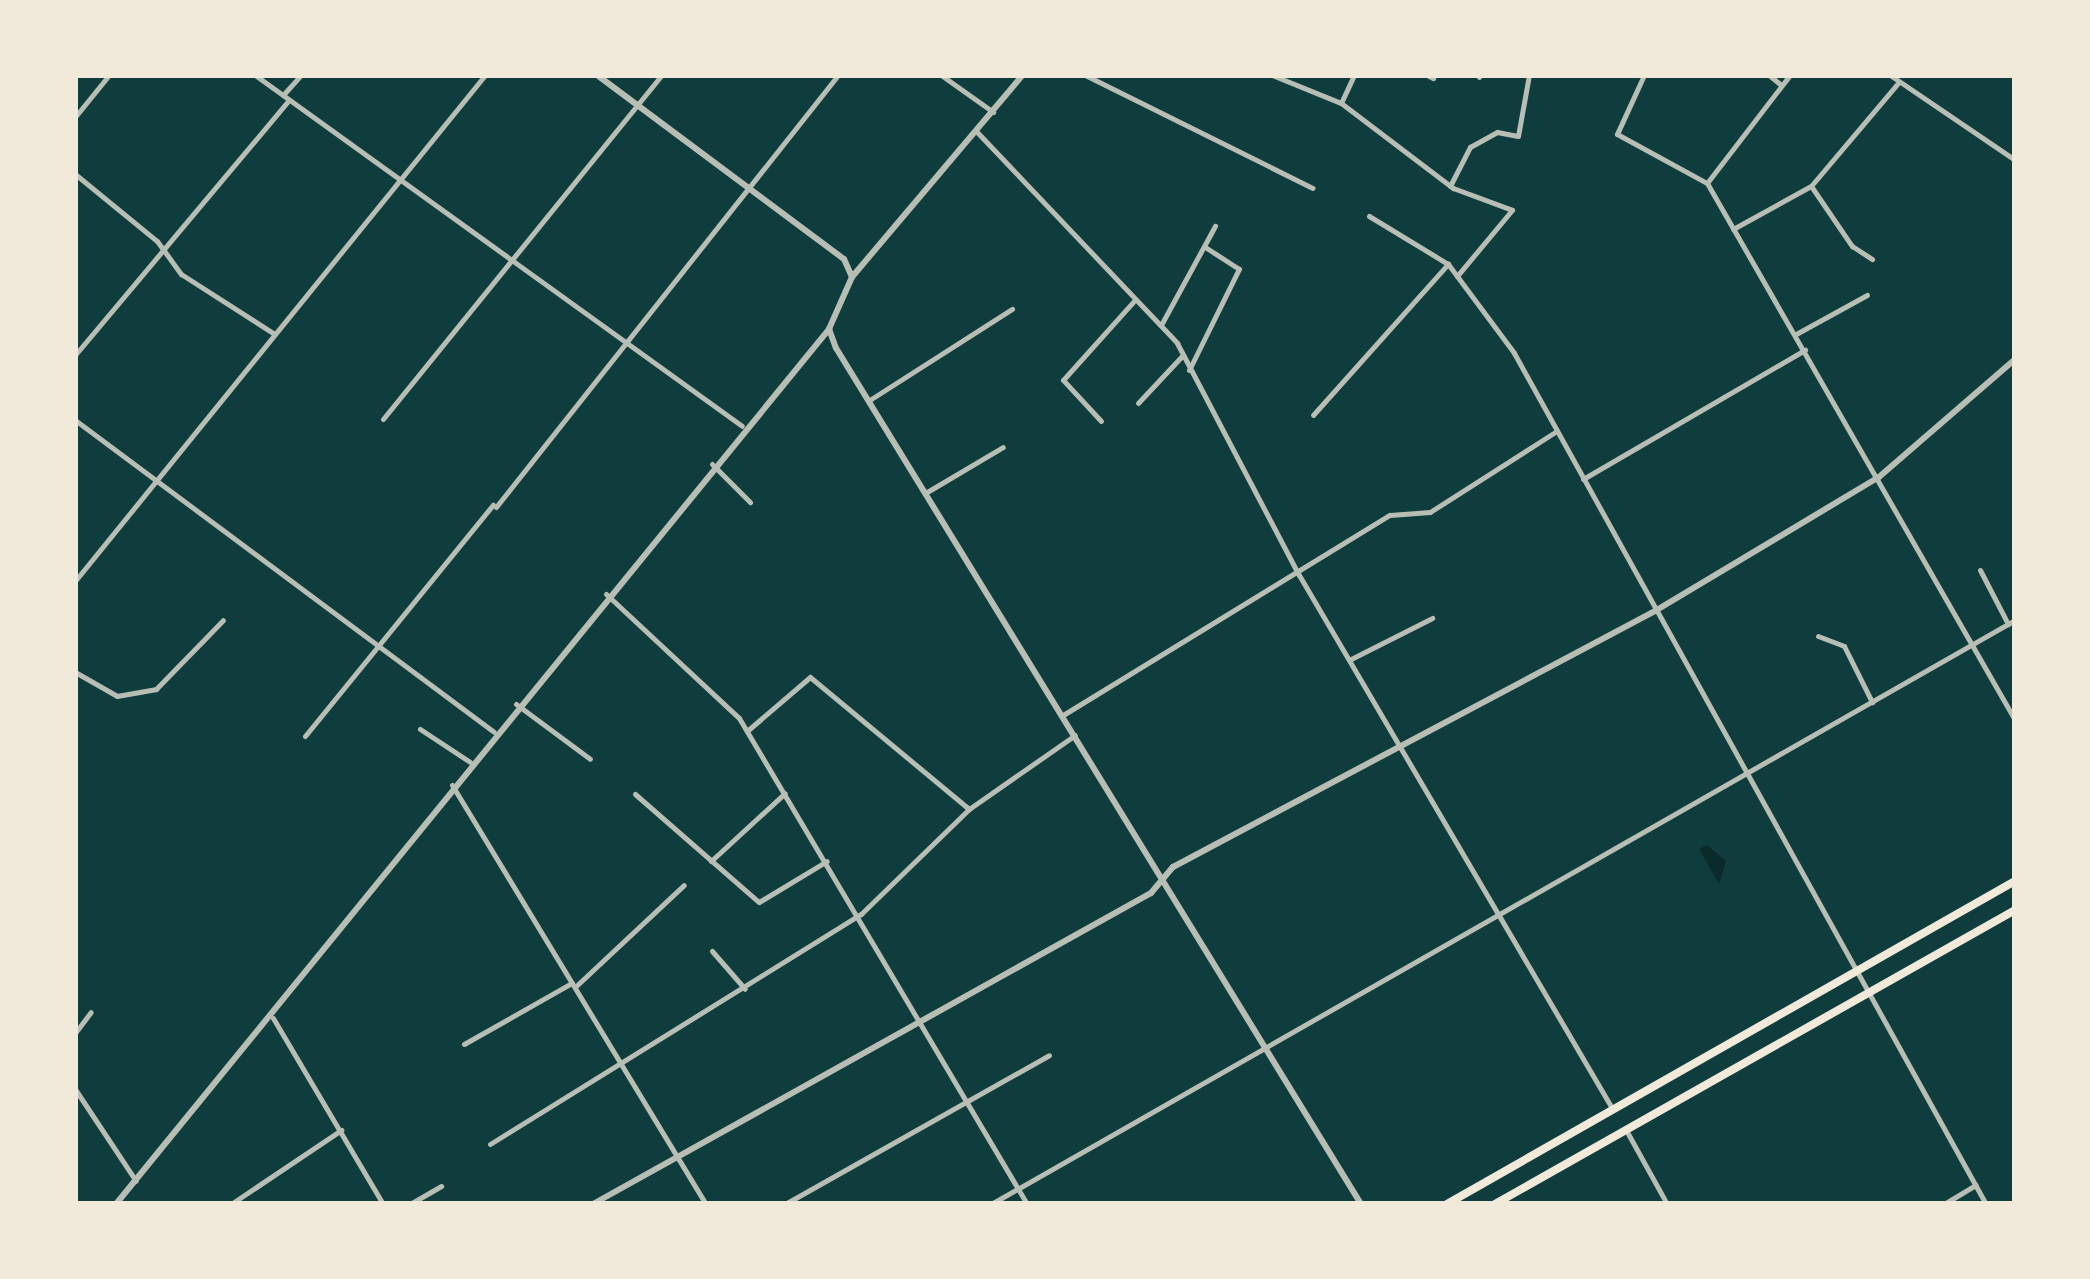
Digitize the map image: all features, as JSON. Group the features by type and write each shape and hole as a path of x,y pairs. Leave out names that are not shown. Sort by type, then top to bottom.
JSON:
{"main road":[{"path":"1447,1204 2015,881"},
{"path":"1495,1204 2015,910"}],"street":[{"path":"75,118 109,75"},
{"path":"255,75 514,266 742,426"},
{"path":"283,95 301,75"},
{"path":"75,581 484,75"},
{"path":"597,75 837,252 852,276"},
{"path":"383,419 514,266 662,75"},
{"path":"304,736 752,188 838,75"},
{"path":"940,75 993,112"},
{"path":"116,1204 273,1018 470,762 742,426 830,329 852,276 1023,75"},
{"path":"1085,75 1313,188"},
{"path":"1272,75 1341,103 1450,186 1512,210 1456,276"},
{"path":"1341,103 1354,75"},
{"path":"1450,186 1470,148 1497,132 1518,136 1529,75"},
{"path":"1644,75 1617,134 1706,183 2015,720"},
{"path":"1769,75 1782,84"},
{"path":"1706,183 1790,75"},
{"path":"1890,75 2015,160"},
{"path":"1732,229 1811,186 1898,82"},
{"path":"75,355 287,102"},
{"path":"978,132 1134,301 1161,325 1182,356 1300,575 1504,912 1613,1109"},
{"path":"75,174 162,247 192,282 274,334"},
{"path":"1811,186 1852,246 1872,259"},
{"path":"1370,216 1448,264 1556,432 1986,1204"},
{"path":"1161,325 1215,226"},
{"path":"1190,370 1239,268 1205,247"},
{"path":"1313,416 1448,264"},
{"path":"1796,334 1867,296"},
{"path":"1101,421 1063,378 1134,301"},
{"path":"868,401 1012,308"},
{"path":"830,329 868,401 1361,1204"},
{"path":"1582,479 1805,350"},
{"path":"1138,403 1182,356"},
{"path":"592,1204 918,1015 1165,880 1173,867 1406,748 1655,610 1878,477 2015,359"},
{"path":"75,420 494,732"},
{"path":"1063,714 1300,575 1390,515 1430,512 1556,432"},
{"path":"927,492 1003,446"},
{"path":"712,464 750,502"},
{"path":"991,1204 1269,1051 1504,912 1748,778 2012,622 1980,570"},
{"path":"606,594 711,684 747,731 860,914 1027,1204"},
{"path":"1351,659 1432,618"},
{"path":"75,672 117,696 156,689 223,620"},
{"path":"1818,636 1844,646 1872,702"},
{"path":"747,731 810,677 969,809"},
{"path":"516,704 590,759"},
{"path":"420,729 470,762"},
{"path":"490,1144 619,1068 860,914 969,809 1076,735"},
{"path":"452,785 619,1068 706,1204"},
{"path":"711,860 785,792"},
{"path":"636,794 761,903 826,861"},
{"path":"464,1044 573,985 684,885"},
{"path":"712,951 745,988"},
{"path":"75,1034 91,1012"},
{"path":"273,1018 384,1204"},
{"path":"785,1204 1050,1055"},
{"path":"75,1089 136,1181"},
{"path":"231,1204 341,1130"},
{"path":"1626,1130 1667,1204"},
{"path":"1944,1204 1976,1185"},
{"path":"410,1204 441,1186"}],"water":[{"path":"1707,845 1726,861 1719,884 1699,849"}]}
